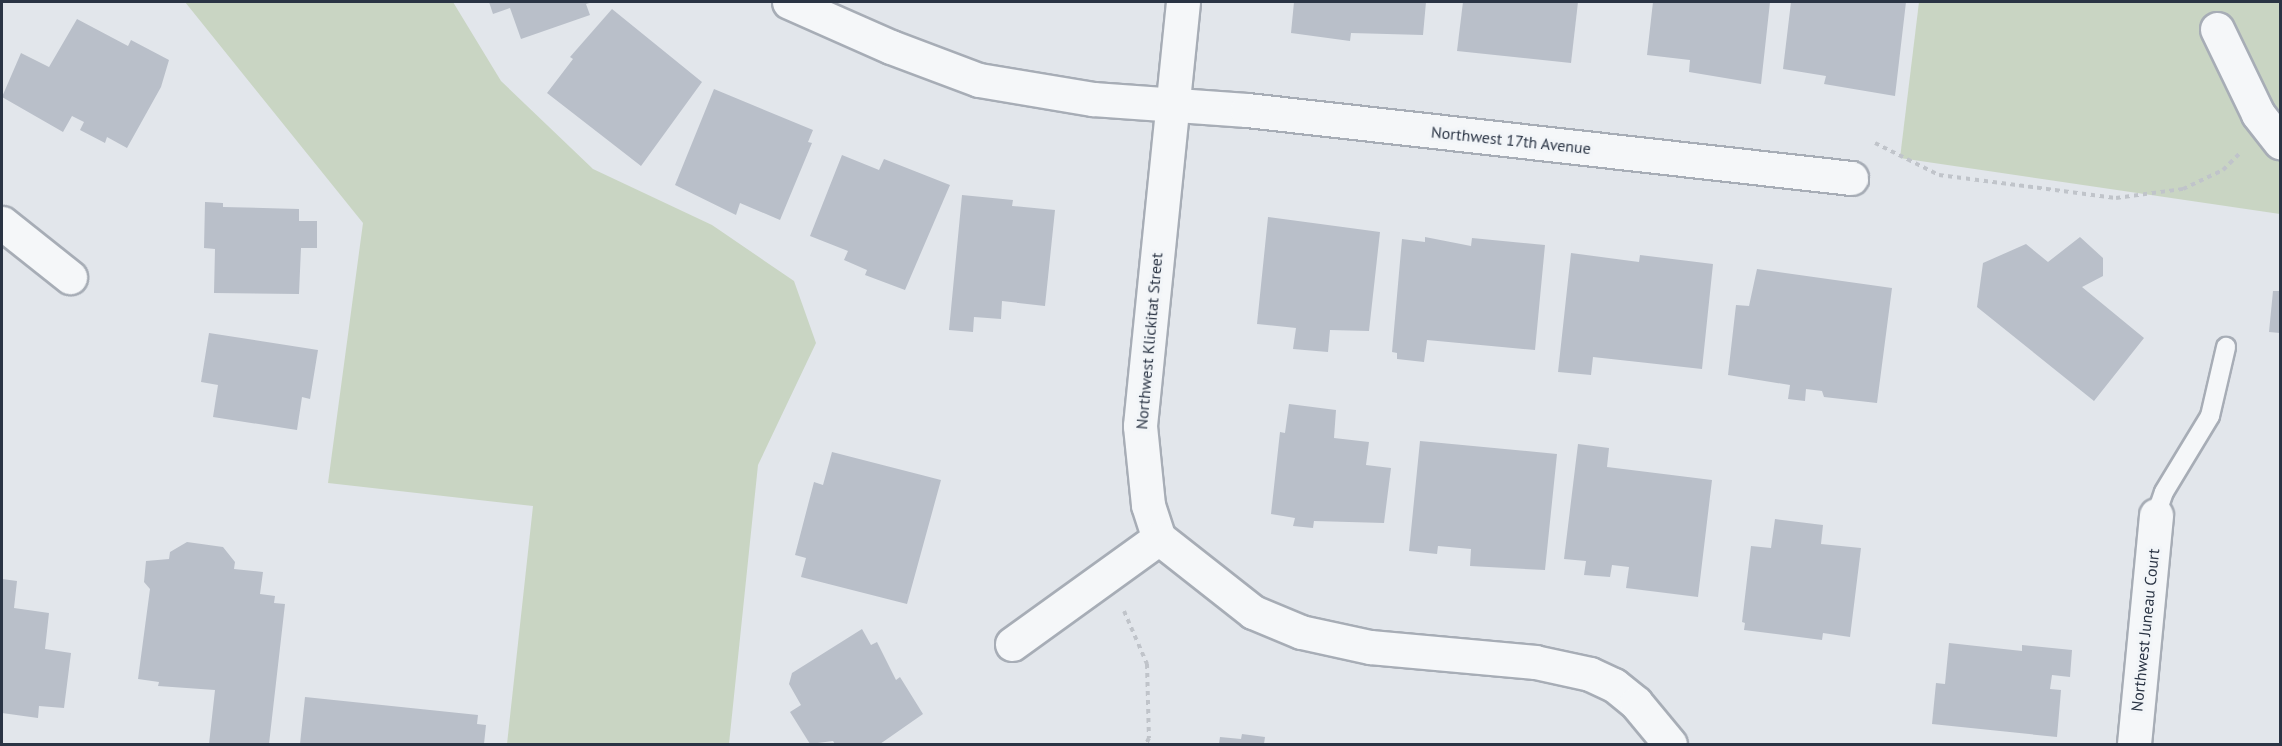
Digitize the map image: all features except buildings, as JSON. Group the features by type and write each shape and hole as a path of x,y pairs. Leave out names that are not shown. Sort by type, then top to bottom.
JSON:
{"street":[{"name":"Northwest 17th Avenue","path":"789,2 891,47 979,80 1094,99 1170,102 1851,178"},
{"name":"Northwest Klickitat Street","path":"1159,538 1148,505 1140,426 1170,102 1183,2"},
{"path":"2217,29 2258,114 2273,133"},
{"path":"2,223 70,277"},
{"name":"Northwest Juneau Court","path":"2134,744 2156,515"},
{"path":"1012,644 1159,538 1253,612 1301,632 1370,647 1535,662 1590,674 1614,685 1636,703 1671,744"}],"lane":[{"path":"2156,515 2164,492 2210,416 2226,347"}],"path":[{"path":"1851,178 1864,137 1939,175 2116,198 2183,189 2223,170 2273,133"},
{"path":"1109,574 1147,664 1149,738 1146,744"}],"green space":[{"path":"185,2 453,2 501,81 593,169 712,225 794,281 816,343 758,465 729,744 507,744 533,506 328,483 363,223"},
{"path":"1919,2 2280,2 2280,214 1900,158"}]}
